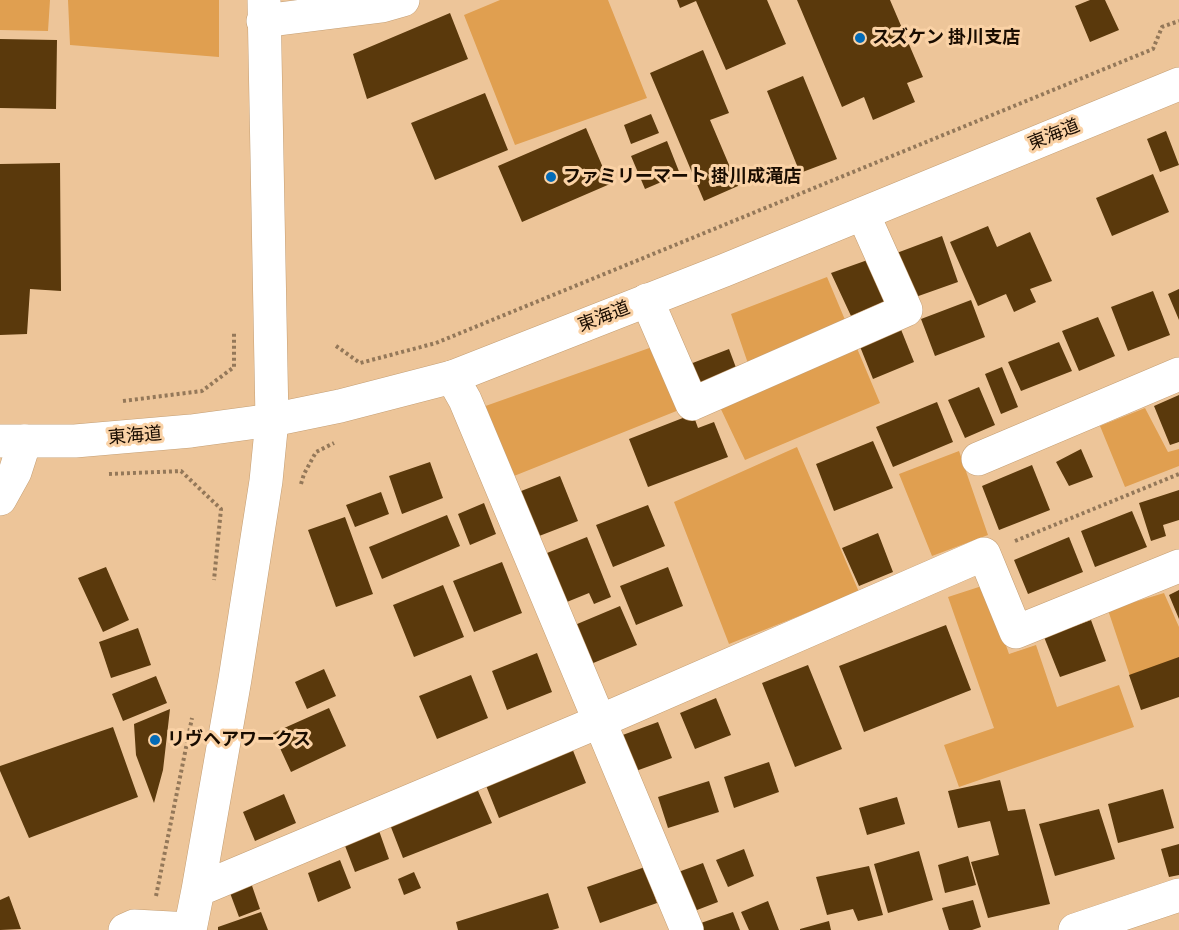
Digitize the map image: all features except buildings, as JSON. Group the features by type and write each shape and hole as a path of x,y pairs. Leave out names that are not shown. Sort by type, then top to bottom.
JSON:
{"street":[{"path":"137,928 190,929 264,493 272,420 263,10 382,6 403,0"},
{"name":"東海道","path":"12,441 75,441 272,420 340,406 452,377 863,214 1179,84"},
{"path":"647,300 692,404 906,310 863,214"},
{"path":"978,459 1179,374"},
{"path":"452,377 465,400 687,930"},
{"path":"0,500 15,472 12,441"},
{"path":"198,891 598,722 984,554 1016,632 1179,566"},
{"path":"1076,930 1179,896"}],"path":[{"path":"336,346 360,363 436,343 1153,49 1162,27 1179,21"},
{"path":"120,401 202,392"},
{"path":"102,474 181,471 221,509 213,587"},
{"path":"984,554 1179,474"},
{"path":"137,928 193,711"}],"shaded area":[{"path":"0,0 50,0 48,31 0,30"},
{"path":"68,0 219,0 219,57 70,45"},
{"path":"500,0 608,0 647,98 515,145 464,15"},
{"path":"827,277 880,403 745,460 718,403 755,384 731,314"},
{"path":"655,346 679,410 509,478 477,409"},
{"path":"1145,408 1168,452 1179,449 1179,466 1125,487 1100,426"},
{"path":"797,447 859,592 729,644 674,502"},
{"path":"959,451 988,535 932,556 899,474"},
{"path":"985,585 1009,654 1036,645 1057,707 1119,685 1134,727 959,787 944,745 994,728 948,597"},
{"path":"1164,593 1179,627 1179,661 1130,676 1108,610"}],"place":[{"name":"スズケン 掛川支店","path":"860,38"},
{"name":"ファミリーマート 掛川成滝店","path":"551,177"},
{"name":"リヴヘアワークス","path":"155,740"}]}
